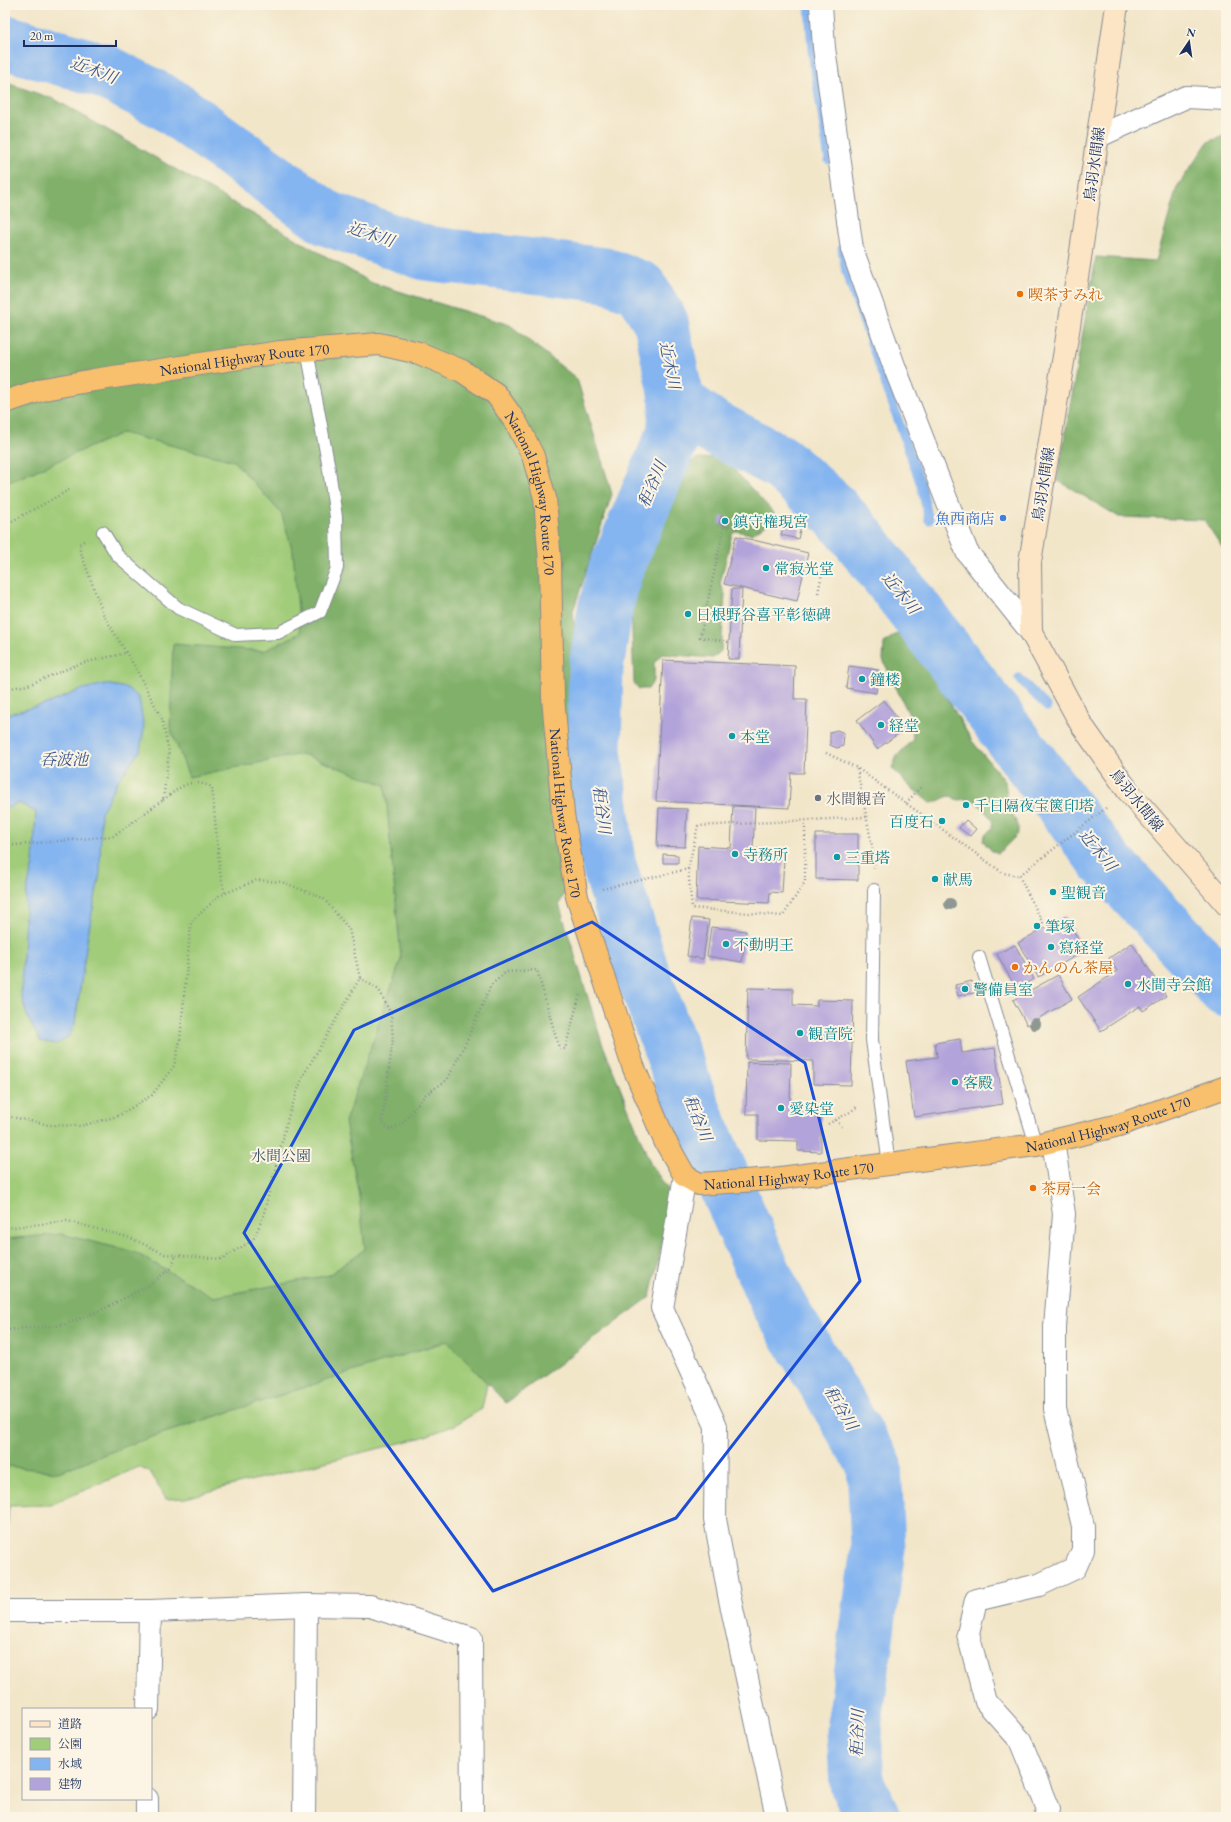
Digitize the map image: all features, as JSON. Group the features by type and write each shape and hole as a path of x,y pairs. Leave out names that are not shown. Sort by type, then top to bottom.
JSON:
{"highway":[{"name":"National Highway Route 170","path":"5,402 44,389 213,361 307,350 379,344 420,353 462,371 496,394 517,424 533,456 545,498 550,563 553,697 563,814 577,896 633,1066 665,1141 692,1180 773,1180 1044,1143 1119,1125 1226,1087"}],"street":[{"path":"821,5 824,48 852,249 896,371 967,552 1032,632"},
{"name":"鳥羽水間線","path":"1117,5 1079,266 1030,562 1032,632 1081,724 1128,791 1226,904"},
{"path":"1099,136 1186,97 1226,100"},
{"path":"1044,1143 1064,1214 1054,1327 1055,1409 1082,1526 1083,1550 1075,1568 1039,1585 976,1600 968,1634 986,1702 1020,1740 1048,1809 1045,1817"},
{"path":"692,1180 662,1308 716,1426 715,1519 729,1595 777,1817"},
{"path":"304,1817 306,1605"},
{"path":"5,1611 150,1610 306,1605 370,1606 471,1638 472,1817"},
{"path":"148,1708 150,1610"},
{"path":"147,1800 147,1817"}],"lane":[{"path":"103,532 117,555 178,608 236,635 278,633 320,612 337,568 336,517 328,463 307,350"},
{"path":"874,890 872,1040 888,1165"},
{"path":"979,957 1044,1143"}],"path":[{"path":"5,525 71,489"},
{"path":"724,527 700,637 728,642"},
{"path":"78,545 104,616 162,719 169,752 163,800"},
{"path":"818,593 824,564"},
{"path":"5,689 28,685 79,664 126,653"},
{"path":"826,752 857,768 1003,873 1019,876 1108,806"},
{"path":"857,768 874,856 874,890"},
{"path":"5,846 113,836 185,784 198,782 212,787 220,873 225,893"},
{"path":"906,803 921,786"},
{"path":"805,821 806,882 783,916 692,908 688,869 698,826 867,817"},
{"path":"598,890 688,869"},
{"path":"1019,876 1044,925"},
{"path":"5,1112 12,1116 49,1125 81,1126 118,1116 152,1095 174,1066 180,1040 191,922 219,896 258,880 282,882 322,898 349,929 360,978 303,1076 288,1117 263,1217 253,1240 222,1259 165,1254 128,1237 67,1221 5,1228"},
{"path":"360,978 379,990 392,1014 392,1039 382,1122 390,1130 402,1124 425,1095 447,1080 466,1042 491,985 506,972 537,970 559,1048 565,1049 586,973 599,966"},
{"path":"828,1124 850,1112 879,1089"},
{"path":"836,1120 844,1129"},
{"path":"5,1330 63,1324 99,1311 148,1286 171,1268 176,1255"}],"highlighted area":[{"path":"592,922 805,1063 860,1281 676,1518 493,1591 325,1359 244,1233 354,1030"}],"green space":[{"path":"5,82 56,100 372,283 510,325 577,379 612,494 573,611 593,842 559,904 601,1040 651,1165 673,1196 650,1297 506,1403 447,1341 140,1441 58,1472 5,1466 5,1239 61,1234 134,1252 214,1297 329,1275 365,1249 359,1196 345,1122 401,959 385,785 302,754 189,777 170,727 173,644 264,651 300,633 293,552 281,513 234,461 122,433 5,484"},
{"path":"1226,135 1226,553 1204,520 1119,517 1057,480 1096,257 1156,261 1177,187 1208,142"},
{"name":"水間公園","path":"337,368 495,1343 482,1409 453,1426 420,1438 186,1498 166,1499 151,1473 139,1467 50,1505 9,1506 5,1559 5,427"},
{"path":"720,457 726,461 774,513 773,521 751,534 737,531 732,534 720,584 725,594 721,651 713,658 662,654 654,663 654,680 648,689 639,689 634,683 630,579 634,563 689,465 695,459"},
{"path":"897,633 917,646 972,741 1005,781 1008,804 1019,828 1017,835 999,853 992,851 983,841 984,836 993,827 992,819 975,801 969,799 957,800 951,796 930,803 907,784 892,768 897,756 913,739 911,719 883,660 884,643"}],"water":[{"name":"呑波池","path":"105,684 127,688 139,698 144,728 140,751 117,782 101,813 100,873 88,934 75,1023 69,1036 57,1044 40,1041 28,1018 21,995 26,894 33,864 36,812 19,803 5,809 5,715 49,703 83,689"}],"building":[{"name":"鎮守権現宮","path":"721,516 730,519 729,527 719,524"},
{"path":"784,522 801,525 798,539 781,535"},
{"name":"常寂光堂","path":"736,536 808,553 797,601 724,584"},
{"path":"732,589 742,589 739,659 728,659"},
{"name":"本堂","path":"663,660 795,666 794,699 807,699 804,773 791,773 789,808 656,801"},
{"name":"鐘楼","path":"849,666 879,670 876,693 846,688"},
{"name":"経堂","path":"884,700 905,729 877,749 857,720"},
{"path":"837,730 844,733 843,746 837,748 830,745 830,732"},
{"name":"寺務所","path":"733,806 755,807 753,849 772,850 771,858 784,859 782,893 770,892 769,903 696,900 698,846 731,848"},
{"path":"659,808 687,809 685,847 657,846"},
{"path":"966,820 976,829 970,836 959,828"},
{"name":"三重塔","path":"816,834 858,834 858,880 816,879"},
{"path":"663,854 678,855 678,863 663,863"},
{"name":"寫経堂","path":"1065,916 1085,951 1038,977 1018,943"},
{"path":"692,918 709,920 703,959 687,956"},
{"name":"不動明王","path":"711,927 746,931 742,962 707,956"},
{"name":"水間寺会館","path":"1132,943 1166,996 1143,1011 1140,1006 1101,1031 1078,997 1117,971 1109,958"},
{"name":"かんのん茶屋","path":"1015,945 1034,979 1016,989 997,954"},
{"path":"1058,975 1072,999 1027,1025 1013,1000"},
{"name":"警備員室","path":"972,981 974,993 958,996 955,985"},
{"name":"観音院","path":"748,988 793,989 793,1005 817,1006 817,1000 853,1001 851,1085 813,1084 813,1061 746,1059"},
{"name":"客殿","path":"960,1039 962,1053 995,1048 1003,1104 914,1117 906,1061 937,1057 935,1043"},
{"name":"愛染堂","path":"747,1062 791,1063 790,1102 816,1103 816,1113 821,1113 821,1152 798,1151 798,1141 758,1140 758,1114 746,1114"}],"waterway":[{"path":"809,5 812,50 829,160"},
{"name":"秬谷川","path":"5,42 102,70 168,104 326,218 425,253 605,275 640,288 661,322 677,402 674,433 615,572 605,610 596,668 594,750 608,862 641,969 695,1114 775,1298 874,1464 878,1548 854,1729 857,1784 873,1817"},
{"path":"842,248 846,272 921,485 929,520"},
{"name":"近木川","path":"677,402 711,426 780,462 830,506 853,531 917,613 1105,861 1226,990"},
{"path":"1019,678 1047,707"}],"place":[{"name":"喫茶すみれ","path":"1020,294"},
{"name":"魚西商店","path":"1003,518"},
{"name":"鎮守権現宮","path":"725,521"},
{"name":"常寂光堂","path":"766,568"},
{"name":"日根野谷喜平彰徳碑","path":"688,614"},
{"name":"鐘楼","path":"862,679"},
{"name":"経堂","path":"881,725"},
{"name":"本堂","path":"732,736"},
{"name":"水間観音","path":"818,798"},
{"name":"千日隔夜宝篋印塔","path":"966,805"},
{"name":"百度石","path":"942,821"},
{"name":"寺務所","path":"735,854"},
{"name":"三重塔","path":"837,857"},
{"name":"献馬","path":"935,879"},
{"name":"聖観音","path":"1053,892"},
{"name":"筆塚","path":"1037,926"},
{"name":"不動明王","path":"726,944"},
{"name":"寫経堂","path":"1051,947"},
{"name":"かんのん茶屋","path":"1015,967"},
{"name":"水間寺会館","path":"1128,984"},
{"name":"警備員室","path":"965,989"},
{"name":"観音院","path":"800,1033"},
{"name":"客殿","path":"955,1082"},
{"name":"愛染堂","path":"781,1108"},
{"name":"茶房一会","path":"1033,1188"}]}
